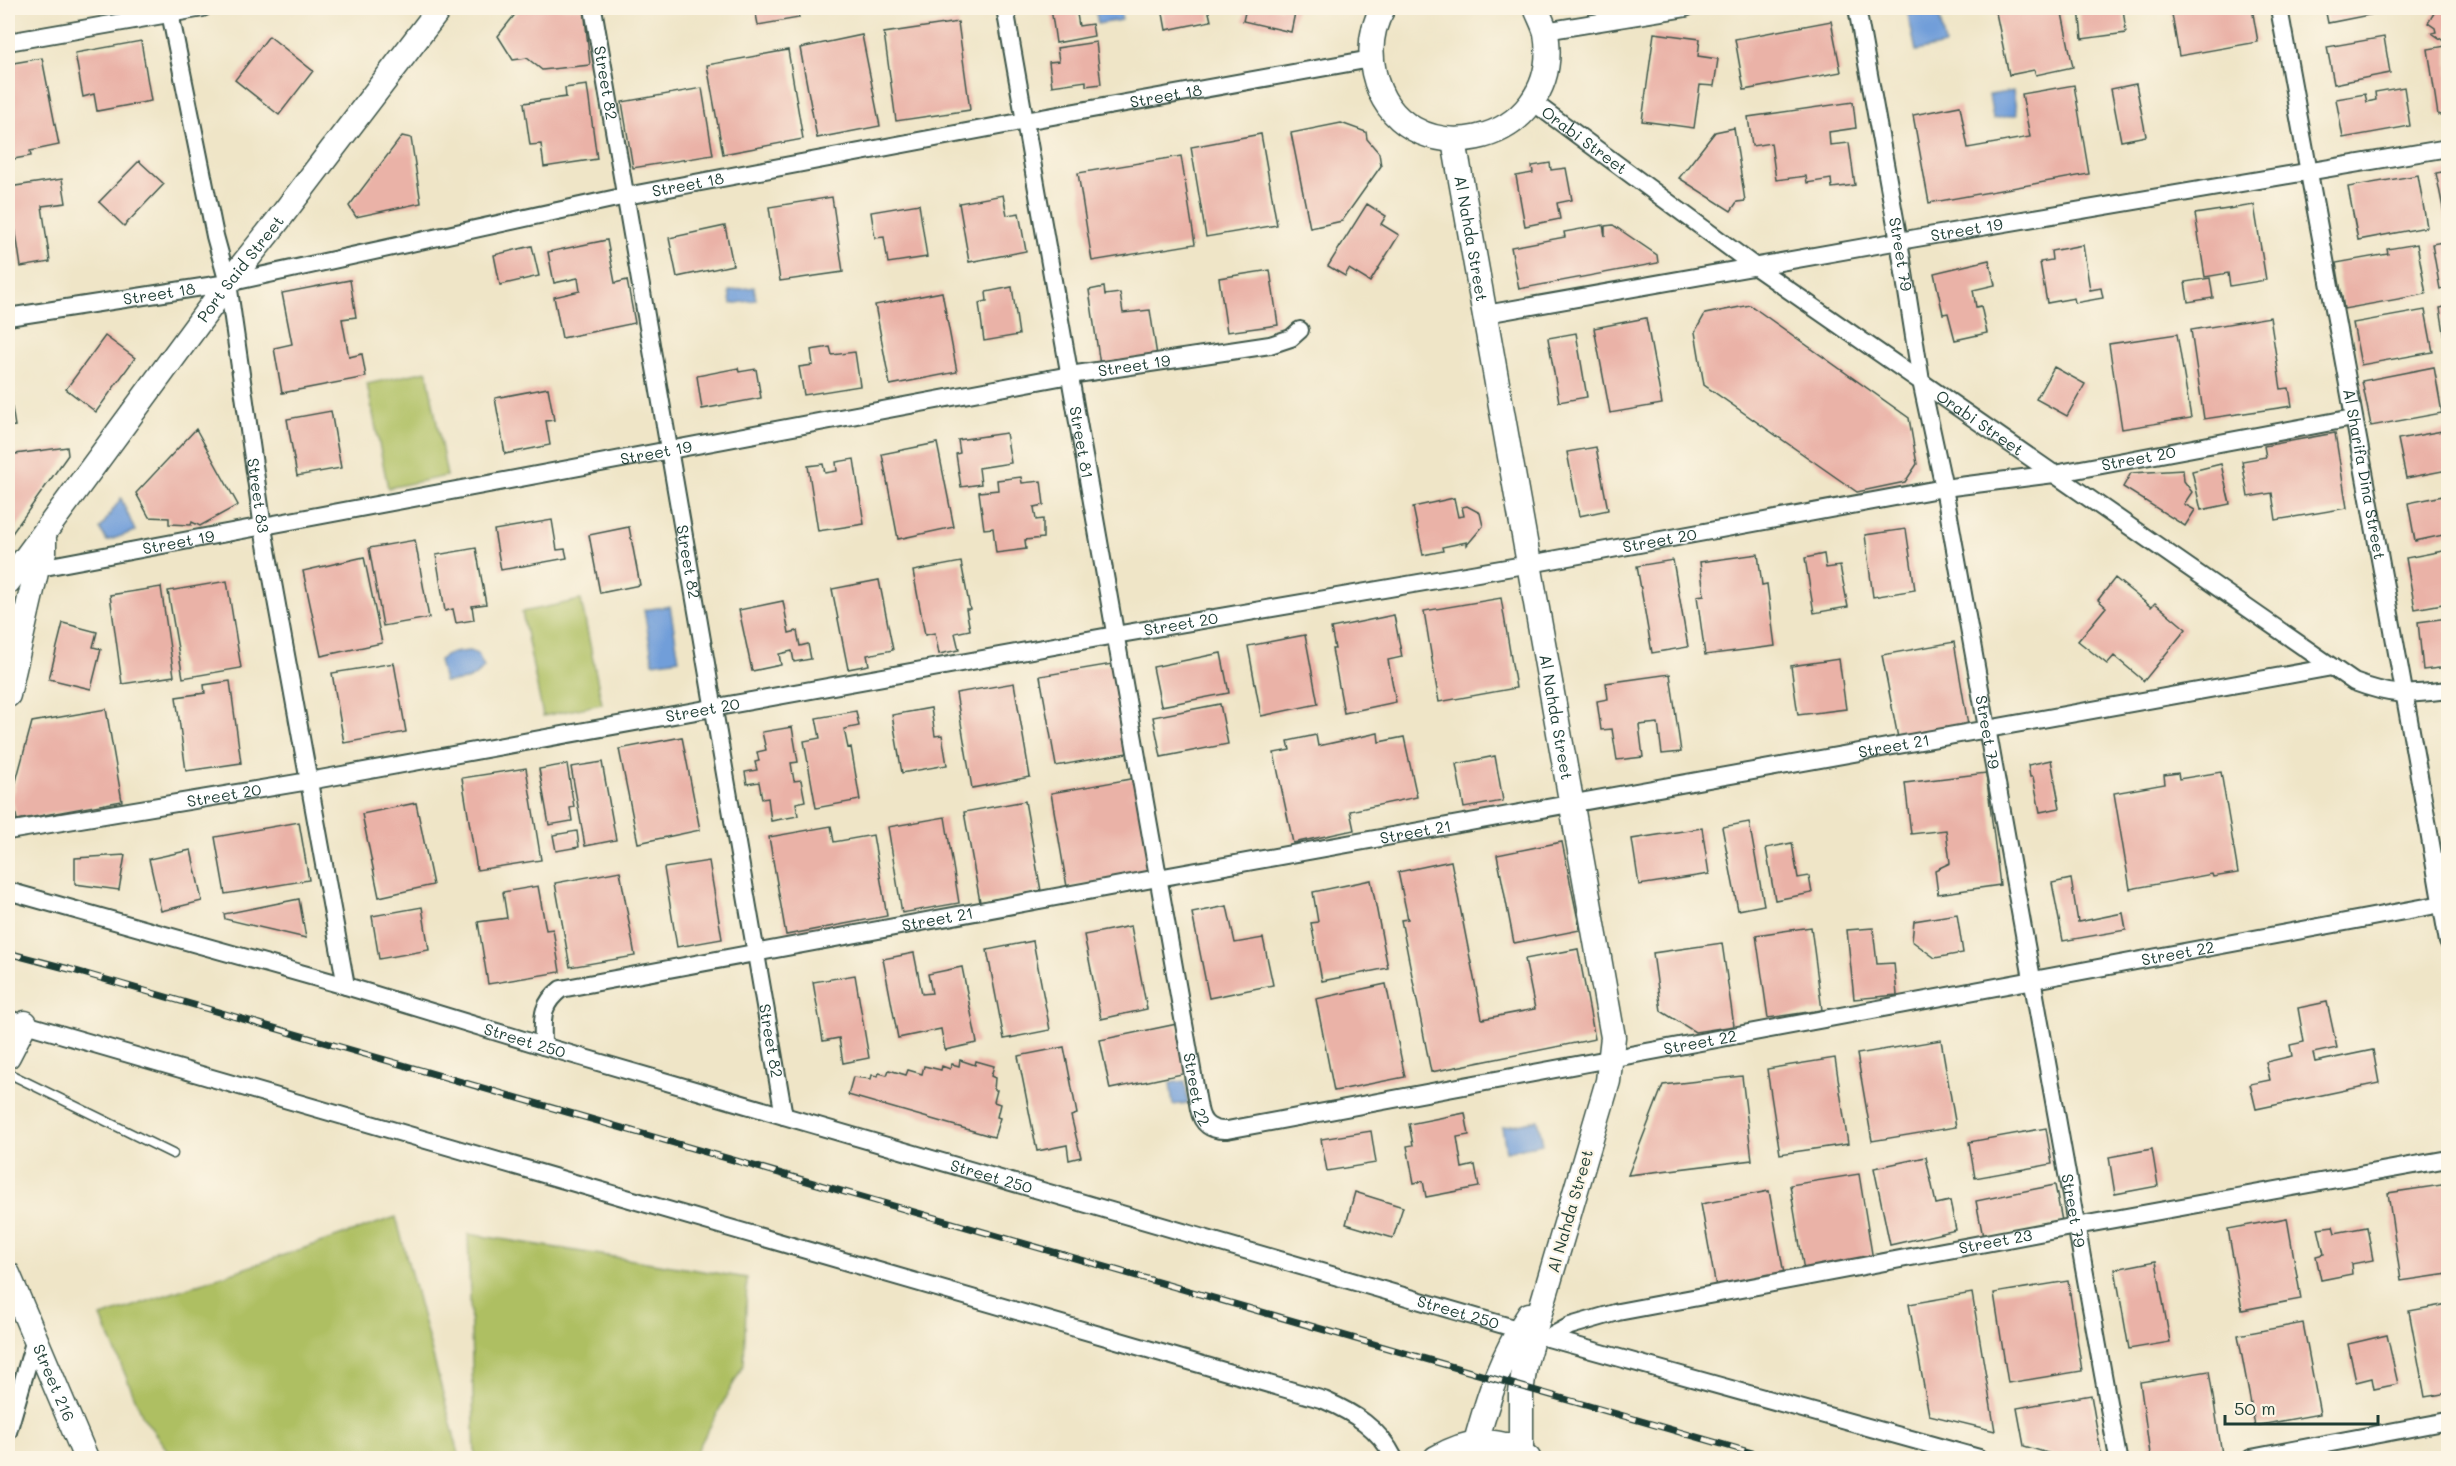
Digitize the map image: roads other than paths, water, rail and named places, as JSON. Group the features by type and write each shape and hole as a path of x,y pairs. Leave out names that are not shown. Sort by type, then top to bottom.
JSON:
{"street":[{"path":"8,42 169,11 203,8"},
{"name":"Port Said Street","path":"8,695 16,574 228,283 440,8"},
{"name":"Street 82","path":"593,8 784,1116"},
{"name":"Street 81","path":"1005,8 1158,878"},
{"path":"1383,8 1371,38 1371,59 1376,84 1389,106 1407,124 1430,136 1454,141 1485,137 1512,123 1533,102 1544,79 1548,55 1545,31 1536,8"},
{"path":"1545,31 1686,8"},
{"name":"Street 79","path":"1857,8 1899,241 1920,381 1944,489 2118,1458"},
{"name":"Al Sharifa Dina Street","path":"2279,8 2406,696 2448,942"},
{"name":"Street 83","path":"169,11 215,236 228,283 263,528 346,986"},
{"name":"Street 18","path":"8,317 228,283 626,196 1371,59"},
{"name":"Orabi Street","path":"1533,102 1757,268 2354,682 2406,696 2448,690"},
{"name":"Al Nahda Street","path":"1454,141 1573,805 1612,1037 1608,1081 1533,1334 1521,1393 1524,1456"},
{"name":"Street 19","path":"1486,314 2448,148"},
{"name":"Street 19","path":"16,574 1070,375 1281,343 1300,330"},
{"name":"Street 20","path":"8,831 309,781 1115,635 1530,564 1944,489 2054,474 2353,418"},
{"name":"Street 21","path":"543,1046 543,1012 549,998 561,989 1158,878 2332,667"},
{"name":"Street 22","path":"1158,878 1199,1109 1203,1121 1214,1129 1227,1130 2442,904"},
{"name":"Street 250","path":"8,891 346,986 543,1046 1533,1334 1979,1458"},
{"path":"8,1056 16,1021 1324,1400 1349,1410 1369,1424 1384,1441 1394,1458"},
{"name":"Street 23","path":"1533,1334 1618,1312 2448,1159"},
{"name":"Street 216","path":"8,1274 86,1458"},
{"name":"Al Nahda Street","path":"1476,1442 1492,1384 1533,1334"},
{"path":"8,1432 35,1339"},
{"path":"2251,1458 2448,1421"},
{"path":"1436,1458 1454,1447 1476,1442 1507,1446 1524,1456"}],"lane":[{"path":"8,1073 173,1154"}],"water":[{"path":"1095,8 1120,8 1122,20 1098,24"},
{"path":"1938,8 1945,45 1916,51 1908,14"},
{"path":"2013,91 2017,115 1993,119 1989,95"},
{"path":"754,287 756,300 731,304 729,291"},
{"path":"121,498 135,531 107,541 100,529"},
{"path":"670,606 679,659 653,663 644,610"},
{"path":"470,651 478,654 484,667 480,672 462,681 444,682 439,660 450,654"},
{"path":"1185,1081 1188,1103 1173,1105 1170,1083"},
{"path":"1538,1120 1543,1144 1506,1151 1502,1127"}],"railway":[{"path":"8,953 1770,1458"}]}
